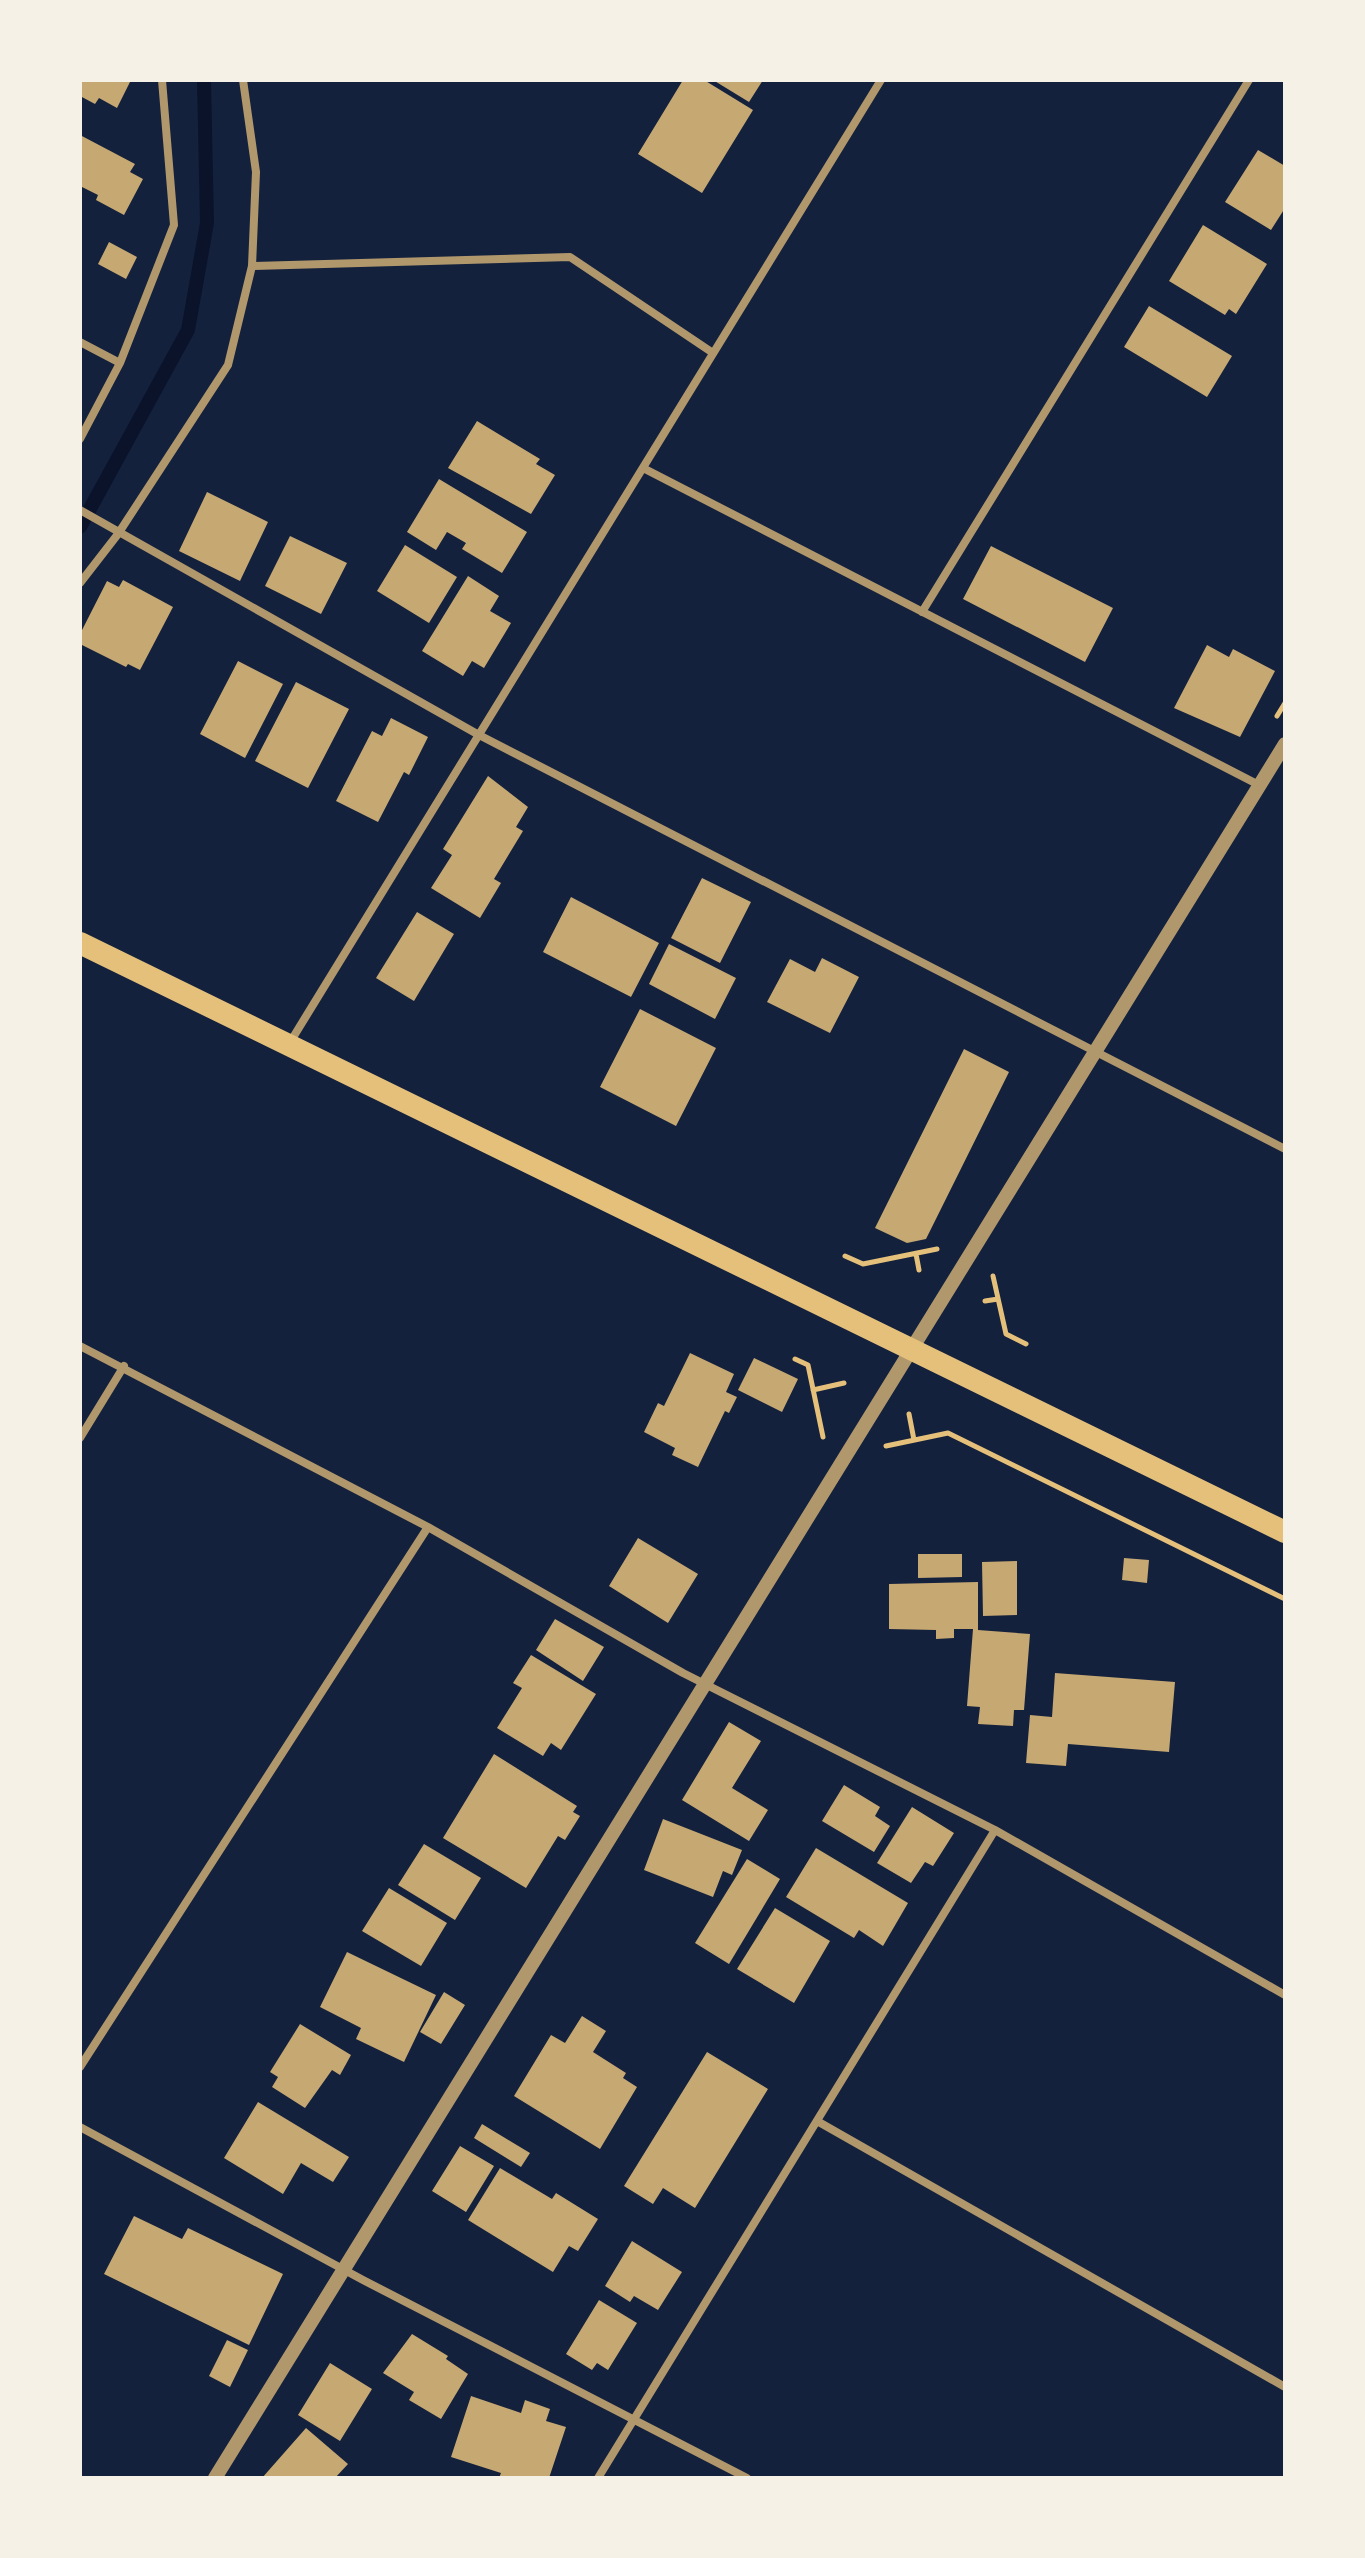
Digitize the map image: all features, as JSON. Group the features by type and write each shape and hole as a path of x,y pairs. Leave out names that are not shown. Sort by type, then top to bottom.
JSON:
{"highway":[{"path":"80,943 1285,1532"}],"street":[{"path":"80,439 120,363 174,225 162,80"},
{"path":"80,583 118,534 228,365 252,266 256,172 243,80"},
{"path":"289,1044 881,80"},
{"path":"922,612 1249,80"},
{"path":"252,266 570,257 713,353"},
{"path":"80,342 120,363"},
{"path":"643,468 1259,785"},
{"path":"80,510 479,735 1285,1149"},
{"path":"215,2478 909,1348 1285,744"},
{"path":"80,1346 124,1366 428,1527 703,1683 995,1830 1285,1995"},
{"path":"80,1438 124,1366"},
{"path":"80,2067 428,1527"},
{"path":"598,2478 995,1830"},
{"path":"817,2121 1285,2387"},
{"path":"80,2127 343,2269 747,2478"}],"path":[{"path":"845,1256 863,1264 943,1247"},
{"path":"916,1254 919,1270"},
{"path":"985,1301 998,1299"},
{"path":"1006,1334 1026,1344"},
{"path":"795,1359 808,1365"},
{"path":"813,1390 844,1383"},
{"path":"909,1414 914,1440"},
{"path":"948,1433 1285,1599"}],"building":[{"path":"80,80 131,80 117,108 99,98 95,104 80,96"},
{"path":"683,80 704,80 753,110 702,193 638,154"},
{"path":"713,80 763,80 749,102"},
{"path":"80,135 135,164 130,172 143,179 124,215 96,200 98,195 80,186"},
{"path":"1258,150 1285,166 1285,208 1271,230 1225,202"},
{"path":"1203,225 1267,264 1236,314 1229,309 1225,315 1169,281"},
{"path":"109,242 137,257 126,279 98,264"},
{"path":"1149,306 1232,356 1207,397 1124,347"},
{"path":"477,421 540,459 536,464 555,475 531,514 448,468"},
{"path":"439,479 527,532 502,573 462,549 466,543 447,532 436,550 407,532"},
{"path":"207,492 268,522 240,581 179,551"},
{"path":"290,536 347,563 321,614 265,586"},
{"path":"405,545 457,577 429,623 377,591"},
{"path":"991,546 1113,608 1085,662 963,599"},
{"path":"468,576 499,596 490,611 511,623 484,668 472,661 463,676 422,651"},
{"path":"123,580 173,607 140,670 128,664 126,667 80,644 80,634 107,581 119,587"},
{"path":"1207,645 1229,657 1233,649 1275,671 1240,737 1174,708"},
{"path":"238,661 283,684 245,758 200,734"},
{"path":"296,682 349,709 308,788 255,761"},
{"path":"391,718 428,737 409,775 404,772 378,822 336,801 372,731 382,736"},
{"path":"488,776 528,807 516,827 523,831 494,879 501,883 480,918 431,888 452,855 443,849"},
{"path":"702,878 751,902 720,963 671,938"},
{"path":"571,897 659,943 631,997 543,952"},
{"path":"417,912 454,934 414,1001 376,978"},
{"path":"669,944 736,978 715,1019 649,984"},
{"path":"822,958 859,977 830,1033 767,1002 790,959 815,972"},
{"path":"640,1009 716,1048 676,1126 600,1087"},
{"path":"964,1049 1009,1072 926,1239 907,1243 875,1228"},
{"path":"690,1353 734,1374 726,1392 737,1397 729,1413 725,1411 698,1467 672,1455 675,1448 644,1432 658,1403 664,1406"},
{"path":"754,1358 798,1379 782,1412 738,1390"},
{"path":"638,1538 698,1574 668,1623 609,1586"},
{"path":"918,1554 962,1554 962,1577 918,1578"},
{"path":"1124,1558 1149,1560 1147,1583 1122,1580"},
{"path":"1017,1561 1017,1615 983,1616 982,1562"},
{"path":"978,1582 978,1630 1030,1634 1024,1710 1014,1710 1013,1726 978,1724 980,1707 967,1706 973,1629 954,1629 954,1638 936,1639 936,1630 889,1629 889,1584"},
{"path":"555,1619 604,1647 583,1681 536,1650"},
{"path":"531,1655 596,1694 561,1750 551,1743 543,1756 497,1728 522,1688 513,1683"},
{"path":"1055,1673 1175,1682 1169,1752 1068,1744 1066,1766 1026,1763 1030,1715 1052,1717"},
{"path":"729,1722 761,1741 732,1788 768,1810 749,1841 682,1800"},
{"path":"494,1754 577,1806 573,1812 580,1816 565,1840 558,1836 526,1888 443,1838"},
{"path":"844,1785 880,1807 875,1816 890,1826 874,1852 822,1821"},
{"path":"912,1807 954,1833 933,1866 925,1862 911,1883 877,1863"},
{"path":"663,1819 742,1850 732,1875 723,1871 713,1897 644,1870"},
{"path":"424,1844 481,1878 455,1920 398,1885"},
{"path":"816,1848 908,1903 883,1946 859,1930 854,1938 786,1897"},
{"path":"747,1859 780,1879 729,1964 695,1943"},
{"path":"389,1888 447,1923 421,1966 362,1931"},
{"path":"775,1908 830,1941 794,2003 737,1969"},
{"path":"347,1952 436,1995 404,2062 356,2039 361,2028 320,2007"},
{"path":"444,1992 465,2005 441,2044 420,2032"},
{"path":"582,2016 606,2031 593,2052 626,2073 623,2078 637,2087 600,2149 514,2096 551,2035 565,2043"},
{"path":"300,2024 351,2055 340,2075 332,2070 305,2108 272,2087 278,2077 270,2072"},
{"path":"707,2052 768,2089 695,2208 663,2188 653,2204 624,2186"},
{"path":"258,2102 349,2157 333,2182 301,2163 283,2194 224,2158"},
{"path":"482,2124 530,2153 521,2167 474,2138"},
{"path":"460,2146 494,2166 466,2212 432,2191"},
{"path":"500,2168 552,2199 556,2193 598,2219 578,2251 569,2246 553,2272 468,2220"},
{"path":"134,2216 182,2239 188,2228 283,2274 249,2345 104,2274"},
{"path":"632,2241 682,2272 658,2310 634,2296 630,2302 605,2286"},
{"path":"599,2300 637,2323 608,2370 597,2363 592,2370 566,2354"},
{"path":"412,2334 448,2356 446,2359 468,2374 441,2419 409,2400 414,2392 383,2373"},
{"path":"227,2340 248,2350 230,2387 209,2376"},
{"path":"330,2363 372,2389 340,2441 298,2415"},
{"path":"471,2396 521,2413 525,2400 550,2409 546,2421 566,2427 549,2478 499,2478 501,2473 451,2457"},
{"path":"306,2428 348,2464 335,2478 262,2478"}],"waterway":[{"path":"80,527 188,330 207,223 204,80"}]}
